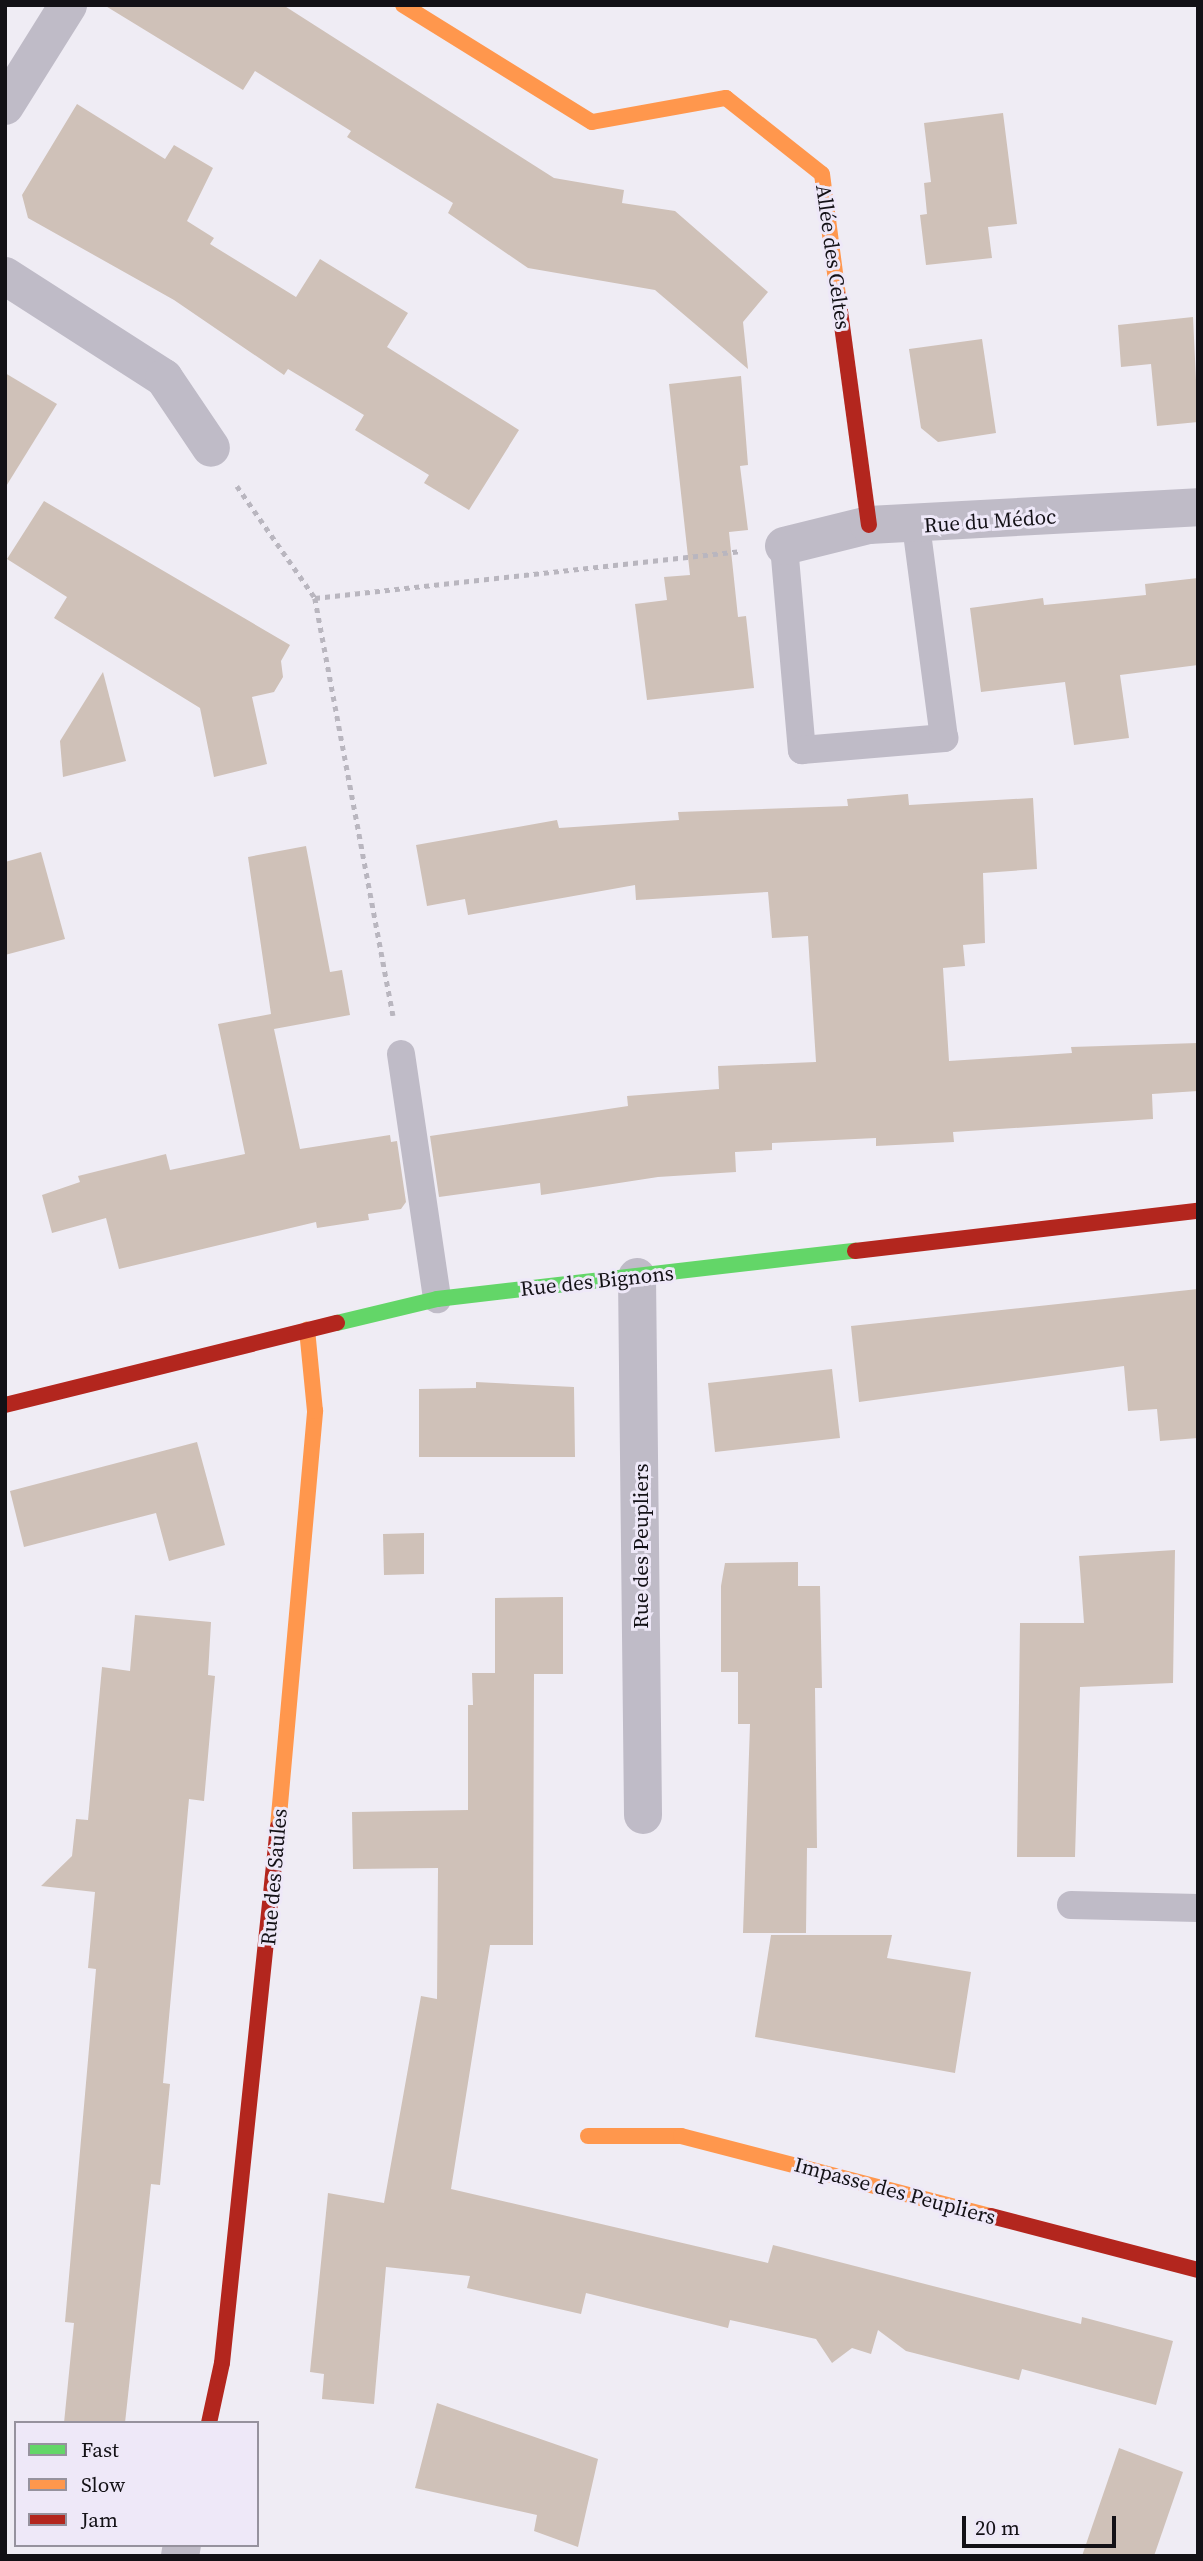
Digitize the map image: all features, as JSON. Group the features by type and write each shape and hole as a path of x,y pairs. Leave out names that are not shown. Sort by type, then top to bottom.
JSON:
{"street":[{"path":"5,106 68,5"},
{"name":"Allée des Celtes","path":"403,5 592,122 726,98 822,174 869,525"},
{"path":"5,276 164,378 211,448"},
{"name":"Rue du Médoc","path":"785,546 869,525 916,526 1198,507"},
{"name":"Rue des Bignons","path":"5,1405 437,1299 1198,1212"},
{"name":"Rue des Peupliers","path":"637,1277 643,1815"},
{"name":"Rue des Saules","path":"209,2421 222,2363 264,1990 316,1411 307,1329"},
{"name":"Impasse des Peupliers","path":"588,2136 681,2136 1198,2270"}],"lane":[{"path":"785,546 802,750 944,738 916,526"},
{"path":"401,1054 437,1299"},
{"path":"1071,1905 1198,1908"}],"path":[{"path":"211,448 316,598 401,1054"},
{"path":"316,598 785,546"}],"building":[{"path":"104,5 283,5 554,178 624,190 622,203 675,211 768,292 743,322 748,369 655,290 528,268 448,213 453,203 347,137 351,131 255,71 243,90"},
{"path":"77,104 165,159 174,145 213,168 187,221 214,238 210,244 296,297 320,259 408,313 387,347 519,430 469,510 424,483 429,475 355,430 364,415 288,369 284,375 174,300 28,218 22,195"},
{"path":"1003,113 1017,224 988,227 992,258 926,265 920,215 927,214 924,183 931,182 924,123"},
{"path":"1193,317 1198,422 1157,426 1151,364 1121,367 1118,325"},
{"path":"982,339 996,433 938,442 921,428 909,349"},
{"path":"5,373 57,404 5,488"},
{"path":"741,376 748,465 740,466 748,530 729,532 738,617 746,616 754,688 647,700 635,604 667,600 664,577 690,575 669,384"},
{"path":"44,501 290,645 281,661 283,677 274,692 252,697 267,764 214,777 200,708 54,618 67,597 7,559"},
{"path":"1198,578 1198,665 1120,675 1129,738 1074,745 1065,682 981,692 970,608 1043,598 1044,605 1146,595 1145,584"},
{"path":"103,672 126,761 63,777 60,741"},
{"path":"908,794 909,805 1033,798 1037,869 983,873 985,943 963,945 965,966 943,968 949,1061 1072,1053 1071,1047 1198,1043 1198,1091 1152,1094 1153,1119 953,1132 954,1142 876,1146 876,1138 772,1143 772,1150 735,1152 736,1172 658,1177 541,1195 540,1183 439,1197 430,1136 628,1106 627,1096 719,1089 718,1066 816,1062 808,936 772,938 768,892 636,900 635,885 468,915 465,899 427,906 416,845 557,820 559,828 679,820 678,812 848,806 847,799"},
{"path":"306,846 330,972 342,970 350,1015 274,1029 300,1149 390,1135 391,1142 397,1141 406,1202 401,1209 368,1214 369,1220 317,1228 316,1222 119,1269 106,1218 52,1233 42,1195 80,1182 78,1176 166,1154 170,1170 245,1154 218,1024 271,1014 248,857"},
{"path":"41,852 65,939 5,955 5,862"},
{"path":"1198,1289 1198,1438 1160,1441 1157,1409 1128,1411 1124,1366 859,1402 851,1326"},
{"path":"832,1369 840,1438 715,1452 708,1383"},
{"path":"476,1382 574,1387 575,1457 419,1457 419,1389 476,1388"},
{"path":"197,1442 225,1545 169,1561 156,1513 24,1547 10,1491"},
{"path":"424,1533 424,1574 384,1575 383,1534"},
{"path":"1175,1550 1173,1683 1080,1687 1075,1857 1017,1857 1020,1623 1084,1623 1079,1556"},
{"path":"798,1562 798,1586 820,1586 822,1688 815,1688 817,1848 807,1848 806,1933 743,1933 750,1724 738,1724 738,1672 721,1672 721,1586 725,1563"},
{"path":"563,1597 563,1674 534,1674 533,1945 490,1945 451,2189 768,2263 773,2245 1081,2324 1082,2317 1173,2341 1156,2405 1022,2369 1019,2380 906,2351 878,2330 871,2354 852,2348 832,2363 816,2339 730,2320 728,2328 586,2293 581,2314 467,2288 470,2276 386,2267 374,2404 322,2399 324,2374 310,2372 328,2193 384,2203 421,1996 437,1999 438,1868 353,1869 352,1812 468,1810 468,1705 473,1705 472,1673 495,1673 495,1598"},
{"path":"135,1615 211,1622 208,1675 215,1676 204,1801 189,1799 163,2083 170,2084 160,2185 151,2184 125,2421 64,2421 74,2323 65,2322 96,1969 88,1968 95,1892 41,1886 72,1856 76,1819 88,1820 102,1667 130,1671"},
{"path":"771,1935 892,1935 887,1958 971,1972 955,2073 755,2037"},
{"path":"437,2403 598,2459 578,2547 534,2531 537,2515 415,2488"},
{"path":"1119,2448 1183,2472 1154,2556 1082,2556"}],"traffic: fast":[{"path":"337,1323 437,1299 855,1251"}],"traffic: slow":[{"path":"403,5 592,122 726,98 822,174 838,296"},
{"path":"278,1827 315,1411 307,1329"},
{"path":"588,2136 681,2136 991,2216"}],"traffic: jam":[{"path":"838,296 869,525"},
{"path":"855,1251 1198,1211"},
{"path":"5,1405 337,1323"},
{"path":"209,2421 222,2363 278,1827"},
{"path":"991,2216 1198,2270"}]}
